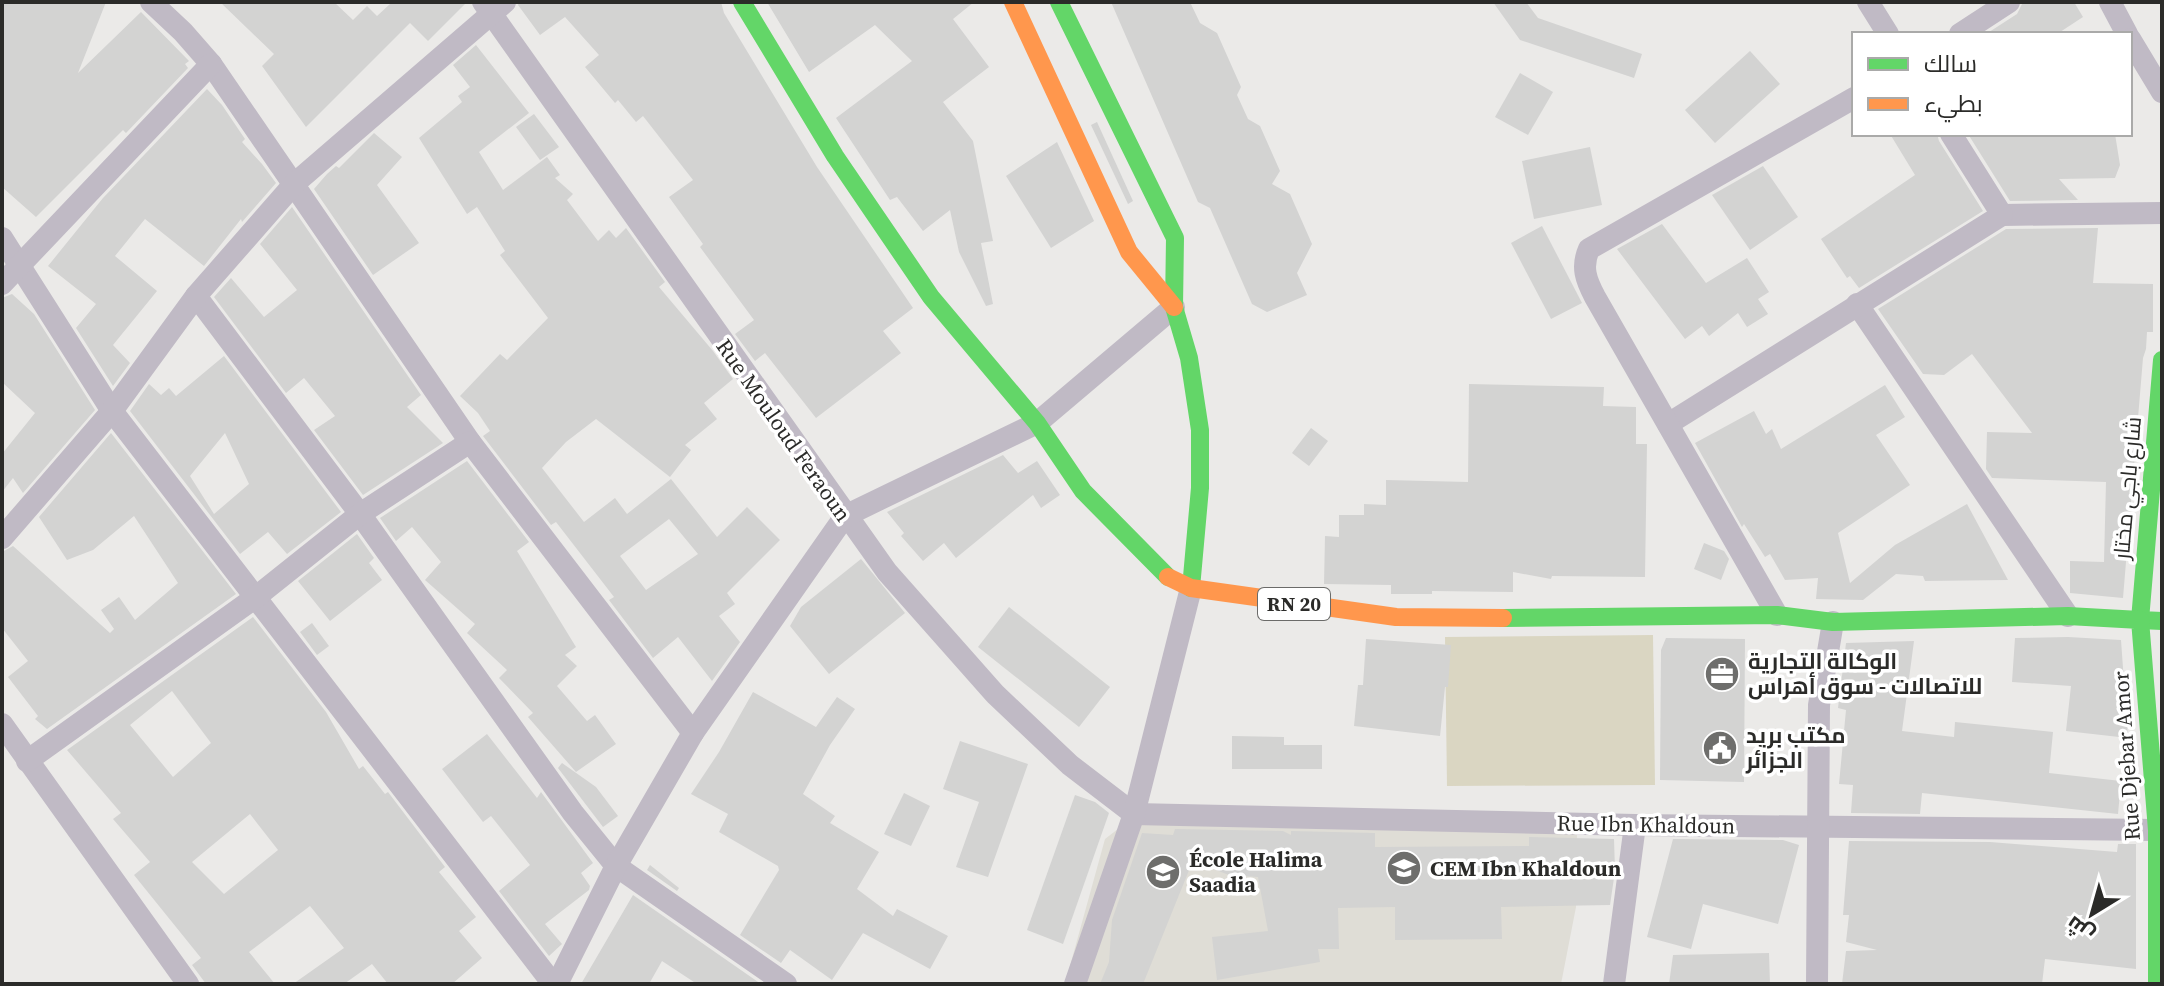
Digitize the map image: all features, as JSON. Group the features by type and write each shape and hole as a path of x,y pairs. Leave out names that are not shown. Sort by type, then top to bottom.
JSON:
{"main road":[{"name":"RN 20","path":"742,2 835,156 931,297 1037,423 1083,491 1168,577 1191,588 1396,617 1540,619 1777,615 1833,622 2068,616 2140,620"},
{"path":"1013,2 1129,252 1174,307"},
{"path":"1059,2 1175,238 1174,307 1189,358 1200,430 1200,488 1191,588"},
{"name":"شارع باجي مختار","path":"2140,620 2162,360"},
{"path":"2140,620 2162,621"},
{"name":"Rue Djebar Amor","path":"2140,620 2157,830 2157,984"}],"street":[{"path":"151,2 211,64 470,442 693,733"},
{"path":"1868,2 1887,32"},
{"path":"1963,32 2009,2"},
{"path":"2110,2 2127,32"},
{"path":"2,538 112,411 196,296 294,184 492,6"},
{"name":"Rue Mouloud Feraoun","path":"492,6 887,572 995,694 1070,765 1134,814"},
{"path":"2132,41 2162,92"},
{"path":"2,284 211,64"},
{"path":"1777,615 1587,283 1584,260 1589,249 1852,99"},
{"path":"1952,136 2002,215"},
{"path":"1668,424 2002,215 2162,213"},
{"path":"2,238 112,411 555,984 616,866 693,733 845,516 1037,423 1174,307"},
{"path":"196,296 360,514 573,813 616,866 786,984"},
{"path":"1857,304 2068,616"},
{"path":"27,761 256,597 360,514 470,442"},
{"path":"1075,984 1134,814 1191,588"},
{"path":"1817,984 1819,705 1833,622"},
{"path":"2,724 188,984"},
{"name":"Rue Ibn Khaldoun","path":"1134,814 1635,825 2157,830"},
{"path":"1614,984 1635,825"}],"shaded area":[{"path":"1653,635 1655,785 1447,786 1445,637"},
{"name":"CEM Ibn Khaldoun","path":"1127,822 1235,827 1577,830 1576,907 1561,984 1065,984 1105,839"}],"building":[{"path":"2,2 106,2 78,73 141,12 189,61 185,64 188,68 126,133 123,130 36,217 2,187"},
{"path":"220,2 334,2 353,20 367,6 377,16 389,2 467,2 428,41 410,23 306,127 262,66 274,54"},
{"path":"519,2 721,2 724,13 817,167 913,308 883,331 901,353 816,418 765,353 755,361 735,334 754,320 700,247 703,244 669,197 693,180 643,116 636,122 618,100 615,103 585,67 599,55 565,17 540,35 518,5"},
{"path":"767,2 974,2 953,19 989,67 943,102 973,141 993,241 981,243 993,304 986,306 959,252 950,210 923,231 897,197 890,200 836,118 912,61 875,25 809,72"},
{"path":"1111,2 1190,2 1200,23 1217,33 1241,87 1237,95 1248,119 1260,126 1280,171 1272,184 1290,194 1312,244 1297,273 1307,295 1267,312 1252,304 1210,208 1198,202"},
{"path":"1493,2 1526,2 1538,18 1642,54 1634,78 1520,40"},
{"path":"2023,2 2074,2 2083,17 2060,32 1989,32 2017,14"},
{"path":"476,45 529,113 479,152 503,190 547,157 560,175 555,178 573,194 567,200 598,241 609,230 616,238 626,228 665,282 659,287 733,379 704,403 717,419 685,445 691,450 670,477 596,419 566,442 542,468 584,522 615,498 627,514 671,479 717,537 747,507 780,540 727,593 735,604 719,616 740,642 712,681 678,637 653,658 609,600 614,597 556,522 551,525 483,436 490,431 478,413 460,396 500,354 507,360 548,318 500,255 505,251 477,207 467,214 419,138 462,102 458,96 470,87 453,65","holes":["669,519 698,554 646,590 620,556"]},
{"path":"1750,51 1780,84 1715,143 1685,110"},
{"path":"1520,73 1553,92 1528,135 1495,117"},
{"path":"207,89 245,139 242,142 276,183 242,222 241,219 204,266 145,219 115,256 157,291 113,345 130,363 113,386 76,328 96,304 48,266 103,198"},
{"path":"534,114 559,147 540,160 516,127"},
{"path":"1097,122 1133,201 1128,204 1091,125"},
{"path":"374,133 402,157 377,185 419,243 373,275 314,189"},
{"path":"1891,136 1938,136 1983,211 1859,288 1850,276 1847,278 1821,239 1915,175"},
{"path":"1969,136 2115,136 2120,165 2115,178 2059,179 2078,200 2010,201"},
{"path":"1057,142 1094,221 1051,248 1006,176"},
{"path":"1590,147 1602,205 1534,219 1522,161"},
{"path":"1763,166 1798,217 1750,250 1712,195"},
{"path":"292,207 421,395 407,407 443,443 363,495 314,430 335,416 304,378 286,393 214,297 231,278 264,317 297,290 260,244"},
{"path":"1662,224 1706,283 1747,258 1769,292 1758,299 1768,314 1747,327 1738,313 1709,336 1702,326 1685,339 1617,249"},
{"path":"1542,226 1582,303 1551,319 1511,243"},
{"path":"2098,228 2093,283 2153,284 2153,332 2147,332 2143,358 2123,598 2070,593 2070,561 2104,562 2106,482 1992,478 1986,469 1987,432 2032,433 1972,354 1944,375 1923,374 1878,309 2006,229"},
{"path":"12,294 34,314 95,410 23,493 13,478 2,492 2,454 35,413 2,382 2,298"},
{"path":"224,356 341,512 287,554 268,532 240,554 130,411 149,384 161,395 169,388 176,396","holes":["225,433 249,484 214,514 190,476"]},
{"path":"1469,384 1604,387 1603,406 1636,407 1636,444 1647,444 1645,577 1552,576 1551,579 1513,572 1513,592 1432,591 1432,594 1391,594 1391,585 1324,584 1325,536 1339,537 1339,515 1364,515 1364,504 1386,505 1386,480 1468,482"},
{"path":"1885,385 1905,417 1876,435 1910,485 1838,533 1850,583 1895,545 1967,504 2008,580 1925,581 1923,576 1896,574 1863,600 1816,599 1818,578 1785,580 1770,554 1765,557 1744,524 1742,527 1695,443 1754,411 1766,434 1772,429 1781,449"},
{"path":"1311,428 1328,441 1309,466 1292,453"},
{"path":"111,433 236,594 47,729 35,719 38,716 8,677 28,661 2,628 2,552 13,546 110,633 114,629 101,610 119,597 135,620 178,583 134,516 93,550 67,560 39,517"},
{"path":"1003,455 1018,473 1037,461 1060,495 1041,508 1033,495 956,558 944,543 923,561 901,536 904,533 887,512"},
{"path":"467,461 529,542 517,551 576,647 565,655 577,666 557,686 587,721 595,715 616,744 576,772 528,717 533,713 499,678 507,670 467,633 475,624 425,580 441,562 412,527 396,541 380,518"},
{"path":"357,534 374,558 369,563 382,580 330,621 298,581"},
{"path":"1704,543 1724,551 1729,559 1721,580 1694,569"},
{"path":"861,559 905,613 829,674 790,626 801,607"},
{"path":"1009,607 1110,687 1079,727 978,647"},
{"path":"253,617 326,712 359,769 363,766 385,794 388,792 445,867 439,872 476,917 459,931 482,958 452,984 388,984 372,964 344,984 293,984 344,948 310,906 249,952 275,984 206,984 192,965 201,958 134,875 150,862 113,819 121,813 67,750","holes":["172,691 211,743 173,777 130,725","250,814 278,850 224,894 192,862"]},
{"path":"312,623 329,646 317,655 300,632"},
{"path":"1666,638 1745,639 1744,782 1660,780 1661,650"},
{"path":"2015,638 2121,640 2128,738 2066,731 2071,686 2012,682"},
{"path":"1366,639 1451,645 1440,736 1354,726 1358,685 1363,685"},
{"path":"1914,641 1902,731 1954,737 1955,722 2053,732 2049,773 2121,781 2118,814 1922,793 1920,814 1851,813 1853,785 1839,784 1846,710 1838,708 1846,643"},
{"path":"753,692 816,727 837,697 855,709 830,745 803,794 835,816 830,823 879,852 857,889 893,916 897,909 948,936 930,969 863,933 832,980 790,950 781,963 740,935 779,870 778,866 719,832 728,814 691,794"},
{"path":"487,734 537,798 541,792 593,863 581,873 590,886 589,890 545,924 562,944 549,956 499,891 530,865 491,816 483,822 442,769"},
{"path":"1232,736 1284,737 1284,745 1322,745 1322,769 1232,769"},
{"path":"960,741 1028,764 988,877 956,867 979,802 943,789"},
{"path":"562,763 596,787 618,816 603,827 558,768"},
{"path":"904,793 930,806 911,846 884,834"},
{"path":"1075,795 1095,802 1109,813 1063,944 1027,930"},
{"path":"1175,829 1283,831 1291,835 1291,831 1375,833 1375,847 1529,846 1529,837 1614,839 1615,871 1610,905 1501,907 1502,939 1395,940 1395,907 1338,908 1339,949 1318,949 1320,962 1217,980 1212,937 1268,931 1258,877 1229,875 1203,865 1200,843 1143,984 1100,984 1109,962 1112,920 1142,833 1173,835"},
{"path":"1673,839 1783,840 1799,845 1778,924 1703,904 1691,949 1647,937"},
{"path":"1849,841 1990,842 2117,852 2118,844 2136,844 2136,969 2045,959 2042,984 1842,984 1846,951 1877,950 1846,942 1849,915 1843,915"},
{"path":"650,865 679,888 677,891 647,870"},
{"path":"633,895 761,984 697,984 662,961 649,984 581,984"},
{"path":"1769,953 1770,984 1669,984 1673,955"}],"traffic: fast":[{"path":"742,2 835,156 931,297 1037,423 1083,491 1168,577"},
{"path":"1059,2 1175,238 1174,307 1189,358 1200,430 1200,488 1191,588"},
{"path":"2162,360 2140,620 2162,621"},
{"path":"1503,618 1777,615 1833,622 2068,616 2140,620 2157,830 2157,984"}],"traffic: slow":[{"path":"1013,2 1129,252 1174,307"},
{"path":"1168,577 1191,588 1396,617 1503,618"}],"place":[{"name":"الوكالة التجارية للاتصالات - سوق أهراس","path":"1722,674"},
{"name":"مكتب بريد الجزائر","path":"1720,748"},
{"name":"CEM Ibn Khaldoun","path":"1404,868"},
{"name":"École Halima Saadia","path":"1163,872"}]}
